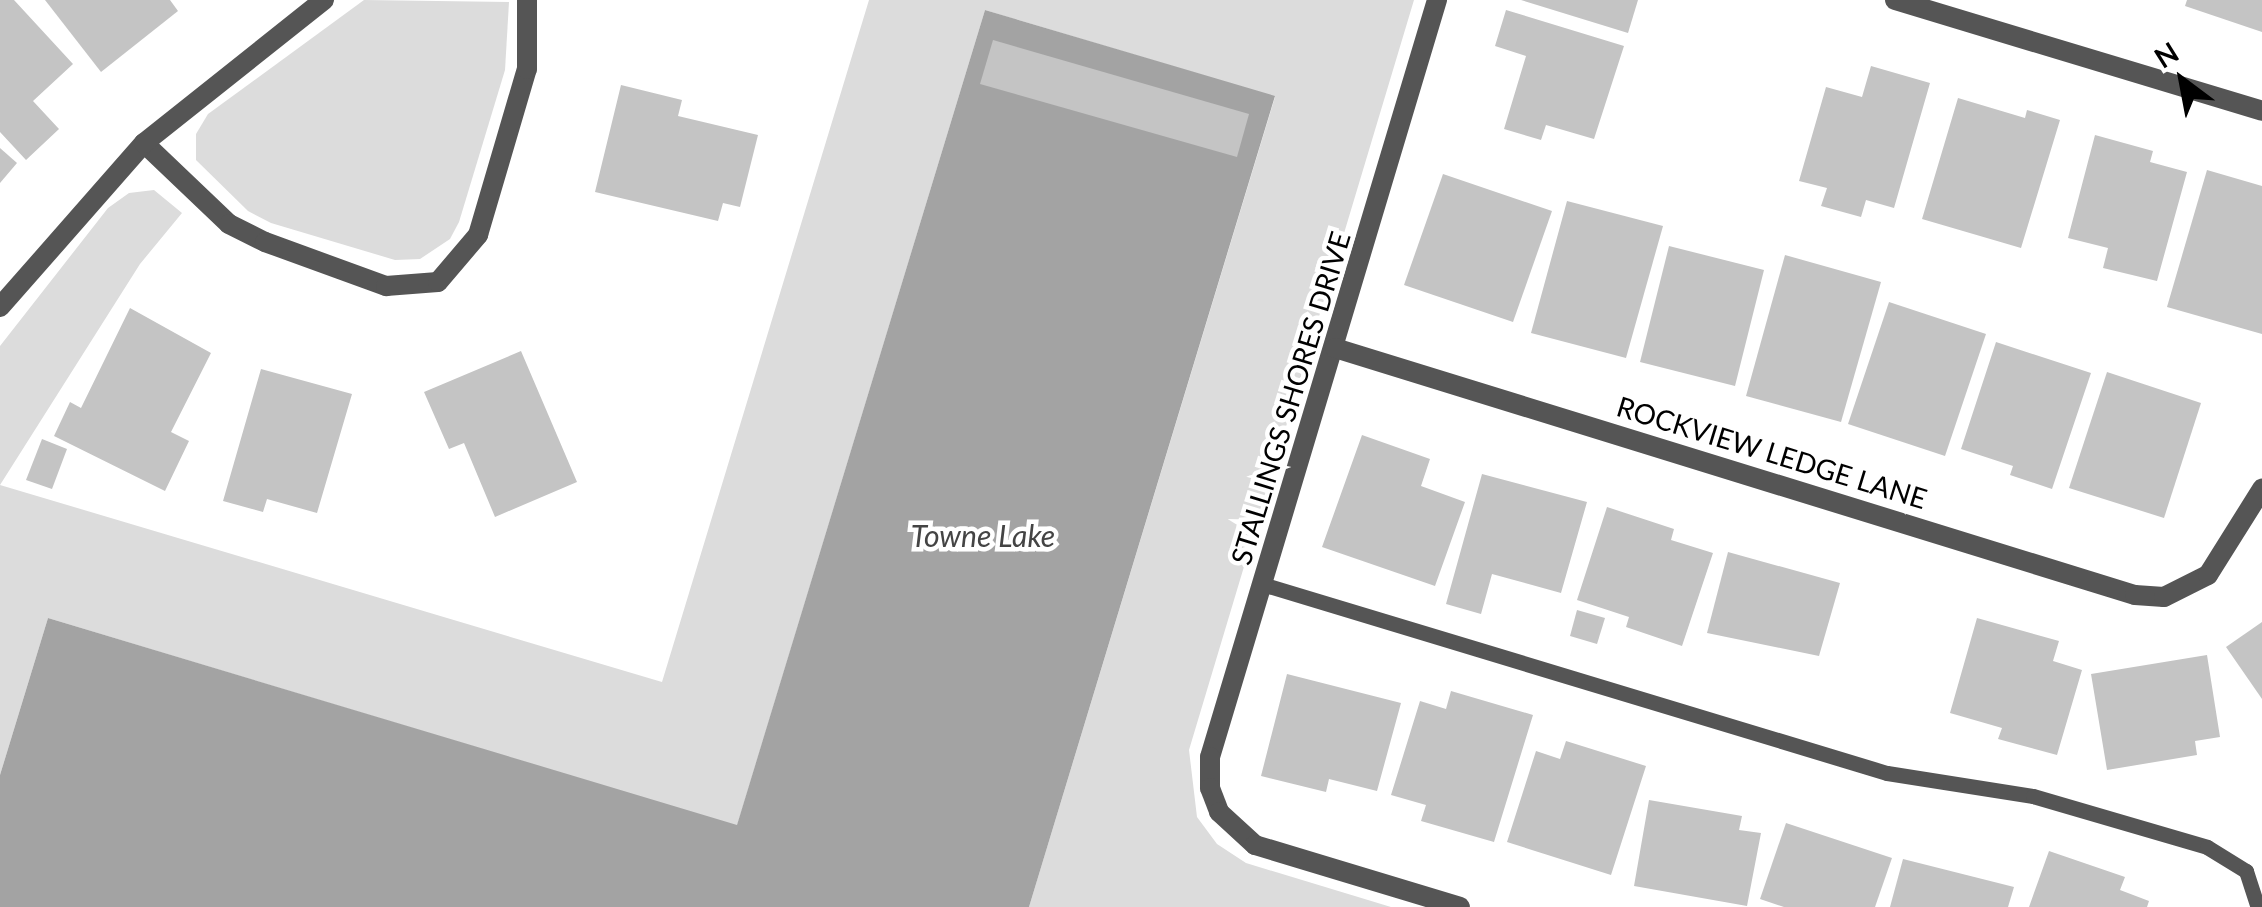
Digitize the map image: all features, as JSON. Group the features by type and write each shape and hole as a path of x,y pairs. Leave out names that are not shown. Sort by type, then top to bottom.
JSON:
{"street":[{"path":"0,307 144,143 324,0"},
{"path":"144,143 229,224 265,242 386,286 438,282 478,236 528,69 527,0"},
{"name":"STALLINGS SHORES DRIVE","path":"1437,0 1210,757 1218,812 1255,845 1460,907"},
{"path":"1895,0 2262,111"},
{"name":"ROCKVIEW LEDGE LANE","path":"1335,348 2136,595 2164,597 2192,586 2224,553 2262,489"}],"lane":[{"path":"1262,584 1887,773 2033,796 2207,847 2246,871 2258,907"}],"shaded area":[{"path":"364,0 509,2 505,70 459,222 450,239 420,259 395,260 271,223 248,211 196,160 196,134 208,114"},
{"path":"869,0 1414,0 1189,750 1197,817 1217,844 1246,863 1391,907 1029,907 1275,97 985,10 737,826 48,618 0,775 0,485 662,682"},
{"path":"154,190 182,213 140,264 0,485 0,346 108,208 129,193"}],"water":[{"name":"Towne Lake","path":"985,10 1275,96 1029,907 0,907 0,775 48,618 737,825"}],"building":[{"path":"0,0 14,0 73,64 33,101 59,129 26,160 0,132"},
{"path":"45,0 170,0 178,11 101,72"},
{"path":"1521,0 1638,0 1628,33"},
{"path":"2187,0 2262,0 2262,32 2185,6"},
{"path":"1506,10 1624,46 1594,139 1546,125 1541,140 1504,129 1526,56 1495,46"},
{"path":"993,40 1249,114 1237,157 980,84"},
{"path":"1871,66 1930,83 1894,208 1866,200 1861,217 1821,206 1827,188 1799,181 1826,87 1862,97"},
{"path":"621,85 682,100 678,116 758,135 740,207 723,203 718,221 595,192"},
{"path":"1958,98 2025,118 2027,110 2060,120 2021,248 1922,219"},
{"path":"2095,135 2153,151 2150,162 2187,172 2157,281 2103,268 2108,248 2068,238"},
{"path":"0,148 17,163 0,183"},
{"path":"2207,170 2262,186 2262,334 2167,307"},
{"path":"1443,174 1552,211 1513,322 1404,285"},
{"path":"1567,201 1663,226 1626,358 1531,333"},
{"path":"1669,246 1764,270 1735,386 1640,362"},
{"path":"1785,255 1881,282 1841,422 1746,396"},
{"path":"1889,302 1986,334 1945,456 1848,424"},
{"path":"130,308 211,353 171,432 189,441 165,491 54,436 70,402 81,408"},
{"path":"1996,342 2091,373 2052,489 2010,475 2013,466 1961,449"},
{"path":"521,351 577,482 495,517 464,443 449,449 424,392"},
{"path":"261,369 352,394 317,513 267,499 263,512 223,501"},
{"path":"2107,372 2201,403 2164,518 2069,488"},
{"path":"1362,435 1430,459 1421,486 1465,502 1435,586 1322,547"},
{"path":"42,439 67,449 52,489 26,480"},
{"path":"1482,474 1587,502 1561,593 1492,574 1481,614 1446,604"},
{"path":"1607,507 1674,529 1671,540 1713,553 1682,646 1626,627 1629,617 1577,600"},
{"path":"1728,552 1840,583 1819,656 1707,633"},
{"path":"1577,610 1605,618 1597,644 1570,636"},
{"path":"1977,618 2059,641 2053,661 2082,670 2057,755 1998,739 2002,728 1950,713"},
{"path":"2262,622 2262,699 2226,647"},
{"path":"2207,655 2220,737 2195,741 2197,755 2107,770 2091,674"},
{"path":"1287,674 1401,703 1377,791 1329,779 1326,792 1261,776"},
{"path":"1451,691 1533,715 1494,842 1421,821 1426,805 1391,795 1420,701 1446,709"},
{"path":"1566,741 1646,766 1611,875 1507,842 1536,751 1560,759"},
{"path":"1649,800 1742,816 1739,830 1761,833 1747,906 1634,886"},
{"path":"1786,823 1892,858 1875,907 1784,907 1760,899"},
{"path":"2049,851 2125,877 2120,890 2149,901 2147,907 2029,907"},
{"path":"1903,859 2014,887 2008,907 1890,907"}]}
